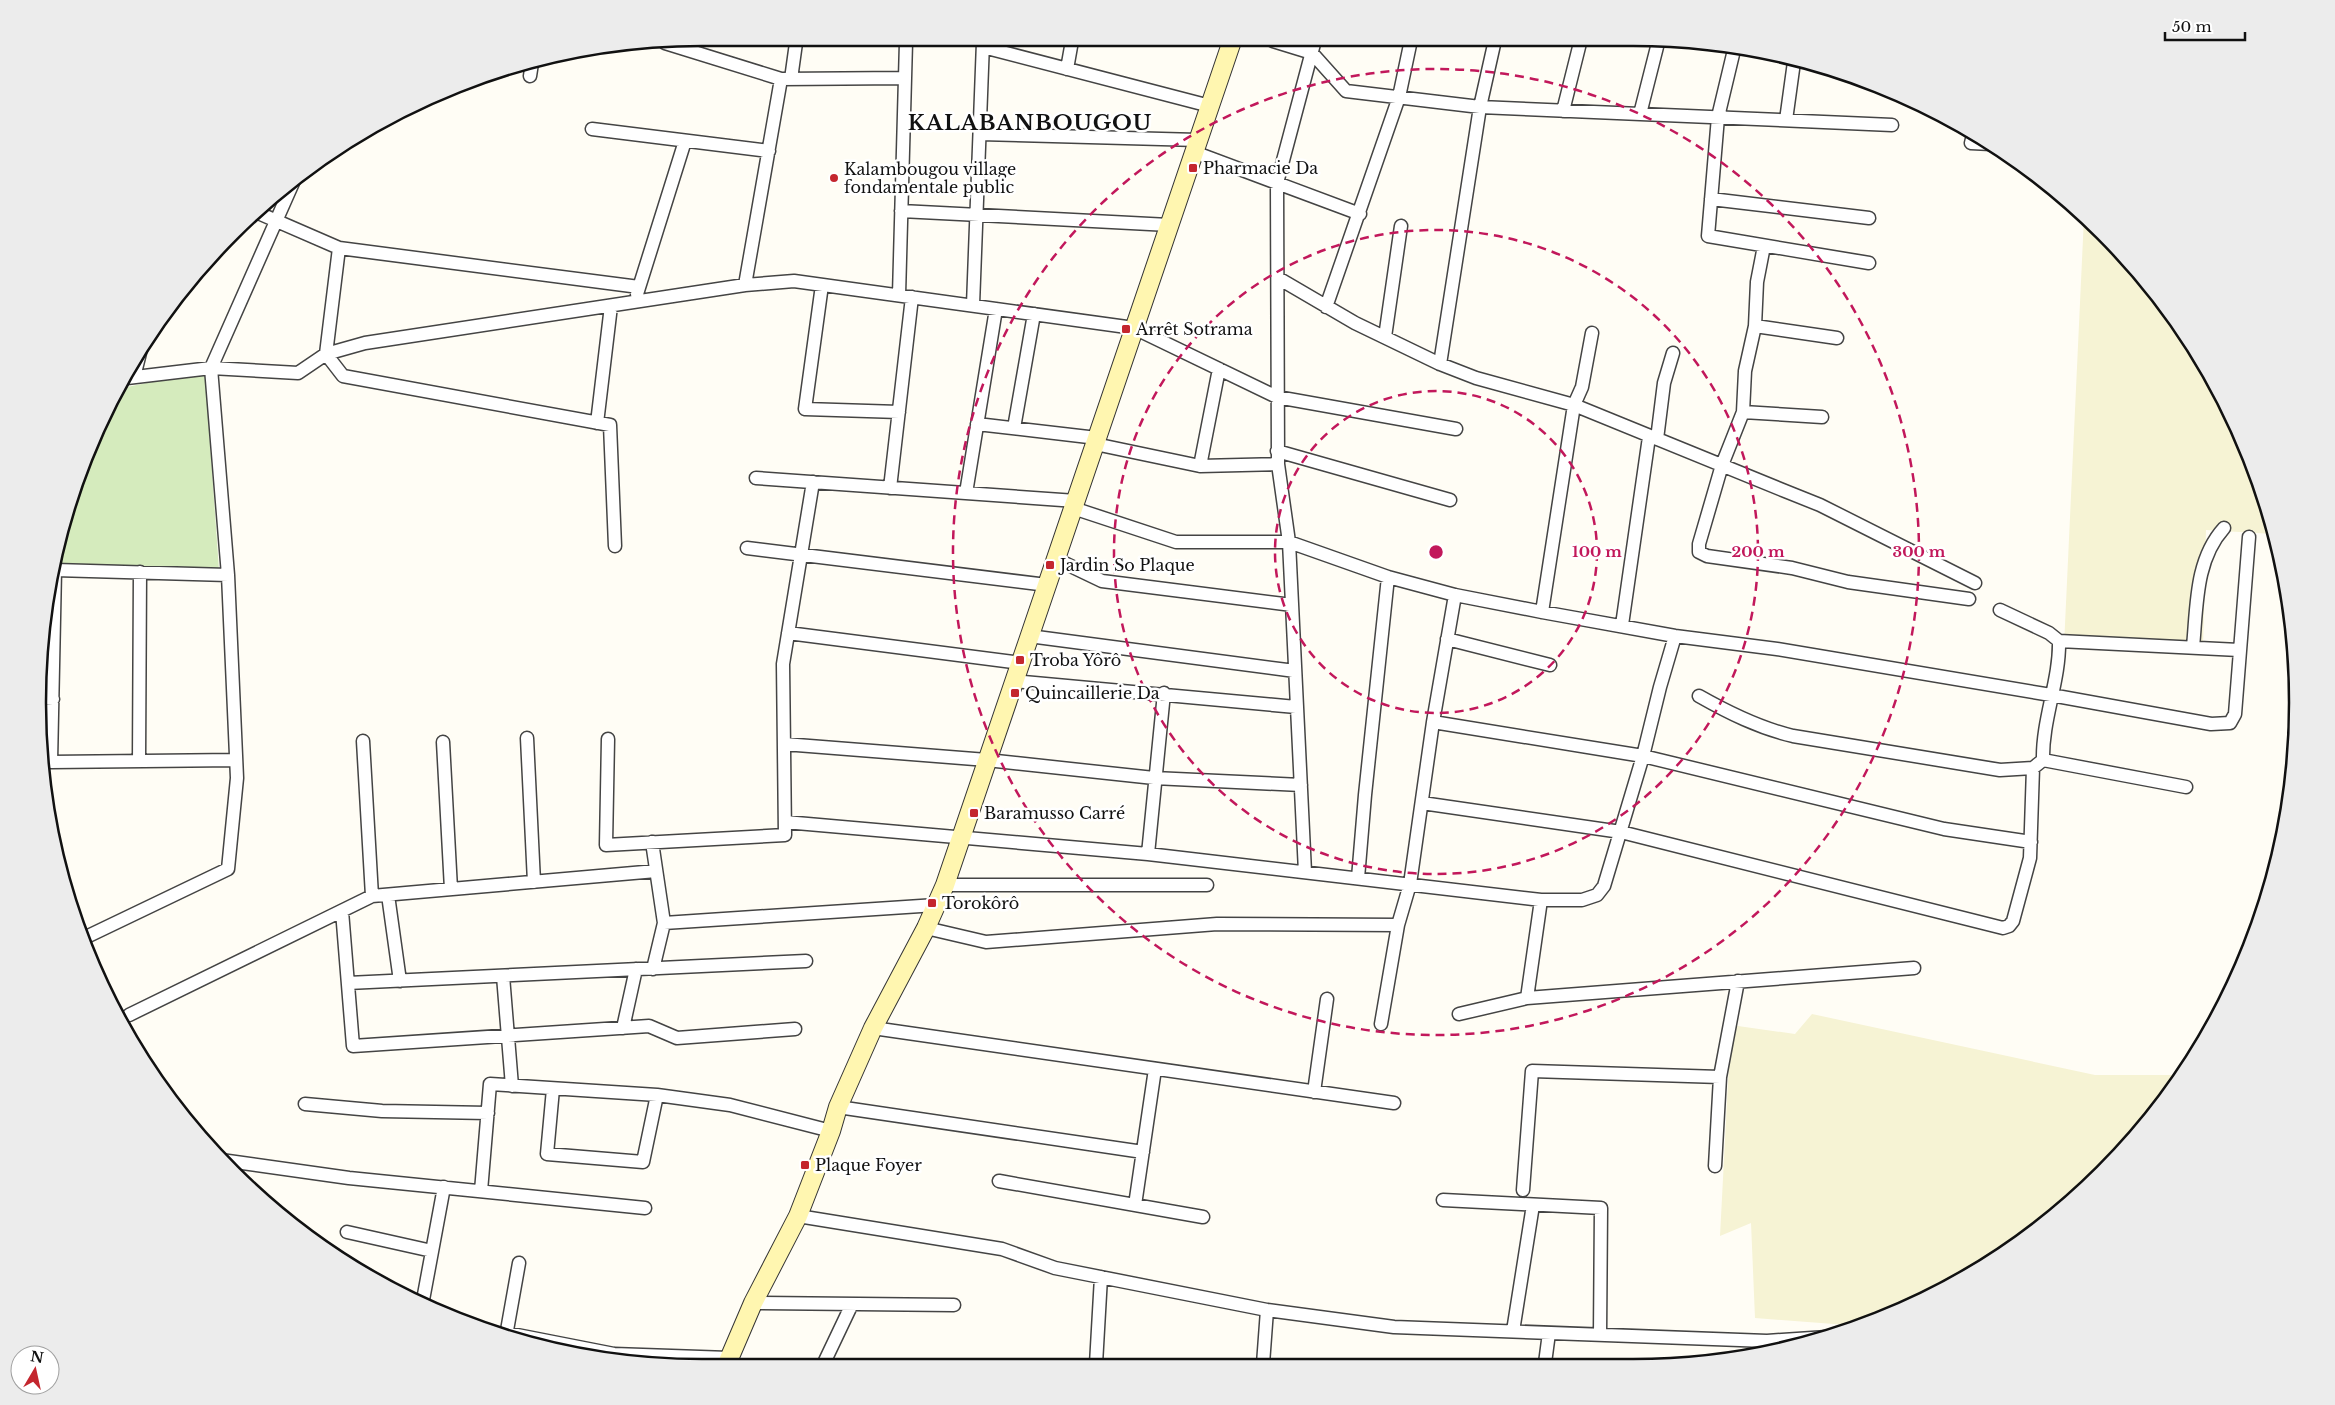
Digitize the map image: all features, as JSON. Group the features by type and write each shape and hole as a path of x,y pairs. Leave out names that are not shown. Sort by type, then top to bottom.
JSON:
{"street":[{"path":"745,284 769,152 795,46"},
{"path":"899,295 906,46"},
{"path":"973,306 983,46"},
{"path":"990,46 1067,69 1210,106"},
{"path":"1067,69 1071,46"},
{"path":"729,1359 753,1303 798,1216 831,1131 838,1107 873,1028 926,928 945,885 1230,46"},
{"path":"1326,307 1399,98 1410,46"},
{"path":"1440,364 1480,107 1494,46"},
{"path":"1563,111 1579,46"},
{"path":"680,47 786,79 906,78"},
{"path":"1313,47 1346,91 1480,107 1892,124"},
{"path":"1305,872 1290,542 1277,458 1277,183 1313,47"},
{"path":"1640,114 1657,47"},
{"path":"1733,54 1718,117 1708,236 1869,262"},
{"path":"1786,120 1793,67"},
{"path":"530,76 531,70"},
{"path":"592,129 769,152"},
{"path":"980,134 1196,146 1277,183 1360,214"},
{"path":"634,302 685,141"},
{"path":"89,936 228,869 237,778 228,575 211,368 288,194"},
{"path":"1711,199 1869,218"},
{"path":"901,211 1169,225"},
{"path":"263,215 339,248 639,287"},
{"path":"1385,337 1401,226"},
{"path":"1764,246 1757,282 1755,326 1746,371 1743,412 1722,465 1699,544 1700,552 1707,556 1792,568 1848,582 1969,599"},
{"path":"339,248 326,354 343,376 610,425 615,546"},
{"path":"1278,278 1326,307 1440,364 1476,378 1574,405 1820,505 1974,583"},
{"path":"132,378 211,368 298,373 326,354 365,343 745,284 794,281 1134,328 1277,397 1456,429"},
{"path":"822,285 806,409 899,412"},
{"path":"890,488 912,297"},
{"path":"597,423 611,306"},
{"path":"966,493 996,309"},
{"path":"1014,428 1034,314"},
{"path":"1755,326 1836,338"},
{"path":"1542,612 1574,405 1582,387 1592,333"},
{"path":"1622,625 1653,438 1664,383 1673,353"},
{"path":"1200,466 1219,369"},
{"path":"1743,412 1822,418"},
{"path":"977,424 1096,441 1200,466 1277,458 1450,500"},
{"path":"756,478 966,493 1074,504 1176,542 1290,542 1388,577 1455,595 1675,636 1777,649 2211,724 2230,722 2235,714 2249,537"},
{"path":"608,739 606,845 785,835 783,664 813,482"},
{"path":"2193,647 2198,586 2204,562 2216,537 2224,528"},
{"path":"747,548 1047,585"},
{"path":"1056,559 1102,582 1292,605"},
{"path":"60,570 228,575"},
{"path":"139,761 140,572"},
{"path":"1358,878 1364,795 1388,577"},
{"path":"1381,1024 1398,925 1410,884 1433,722 1455,595"},
{"path":"2000,610 2049,633 2059,641 2239,650"},
{"path":"51,631 53,699 51,762 236,760"},
{"path":"788,633 1020,663"},
{"path":"1030,636 1295,671"},
{"path":"785,822 1148,854 1541,900 1582,900 1597,895 1604,886 1643,756 1675,636"},
{"path":"1447,639 1550,664"},
{"path":"2044,760 2051,695 2059,653 2059,641"},
{"path":"1014,681 1164,693 1296,707"},
{"path":"1148,854 1154,778 1164,693"},
{"path":"1699,696 1731,715 1776,732 1793,736 2000,770 2033,768 2044,760 2186,786"},
{"path":"46,699 53,699"},
{"path":"1433,722 1643,756 1944,829 2032,842"},
{"path":"527,738 534,882"},
{"path":"363,741 372,896"},
{"path":"443,742 451,889"},
{"path":"784,744 987,760 1154,778 1301,785"},
{"path":"1422,803 1621,832 2003,928 2009,926 2013,921 2030,858 2033,768"},
{"path":"652,842 664,924 653,969"},
{"path":"128,1015 372,896 656,872"},
{"path":"945,885 1207,885"},
{"path":"388,895 400,981"},
{"path":"1527,998 1541,900"},
{"path":"664,924 936,905"},
{"path":"342,911 353,1046 649,1026 677,1038 795,1029"},
{"path":"926,928 986,942 1217,924 1398,925"},
{"path":"348,983 806,961"},
{"path":"1459,1014 1527,998 1914,968"},
{"path":"624,1028 636,969"},
{"path":"503,976 512,1086"},
{"path":"1715,1166 1720,1077 1738,981"},
{"path":"1314,1092 1327,999"},
{"path":"873,1028 1394,1103"},
{"path":"1135,1205 1155,1069"},
{"path":"1523,1190 1532,1071 1720,1077"},
{"path":"481,1191 490,1084 657,1095 730,1105 831,1131"},
{"path":"554,1089 547,1154 643,1162 657,1095"},
{"path":"305,1104 382,1111 488,1113"},
{"path":"838,1107 1143,1152"},
{"path":"233,1162 350,1178 645,1208"},
{"path":"999,1181 1203,1217"},
{"path":"424,1296 444,1187"},
{"path":"1443,1200 1601,1208 1600,1335"},
{"path":"1513,1331 1533,1204"},
{"path":"798,1216 1002,1249 1056,1268 1267,1310 1394,1327 1549,1332 1762,1346"},
{"path":"347,1232 432,1251"},
{"path":"508,1329 519,1263"},
{"path":"1096,1359 1101,1277"},
{"path":"753,1303 954,1305"},
{"path":"826,1359 852,1304"},
{"path":"1263,1359 1267,1310"},
{"path":"1545,1359 1549,1332"}],"shaded area":[{"path":"2084,226 2126,270 2153,303 2201,374 2239,451 2266,534 2206,530 2203,647 2064,646"},
{"path":"1812,1014 2095,1075 2172,1075 2126,1135 2097,1167 2032,1223 1961,1271 1884,1309 1841,1325 1755,1318 1751,1223 1720,1236 1731,1025 1795,1034"}],"green space":[{"path":"205,371 219,570 61,565 81,492 96,451 127,387"}],"place":[{"name":"Pharmacie Da","path":"1193,168"},
{"name":"Kalambougou village fondamentale public","path":"834,178"},
{"name":"Arrêt Sotrama","path":"1126,329"},
{"name":"Jardin So Plaque","path":"1050,565"},
{"name":"Troba Yôrô","path":"1020,660"},
{"name":"Quincaillerie Da","path":"1015,693"},
{"name":"Baramusso Carré","path":"974,813"},
{"name":"Torokôrô","path":"932,903"},
{"name":"Plaque Foyer","path":"805,1165"}],"district":[{"name":"KALABANBOUGOU","path":"1030,123"}]}
